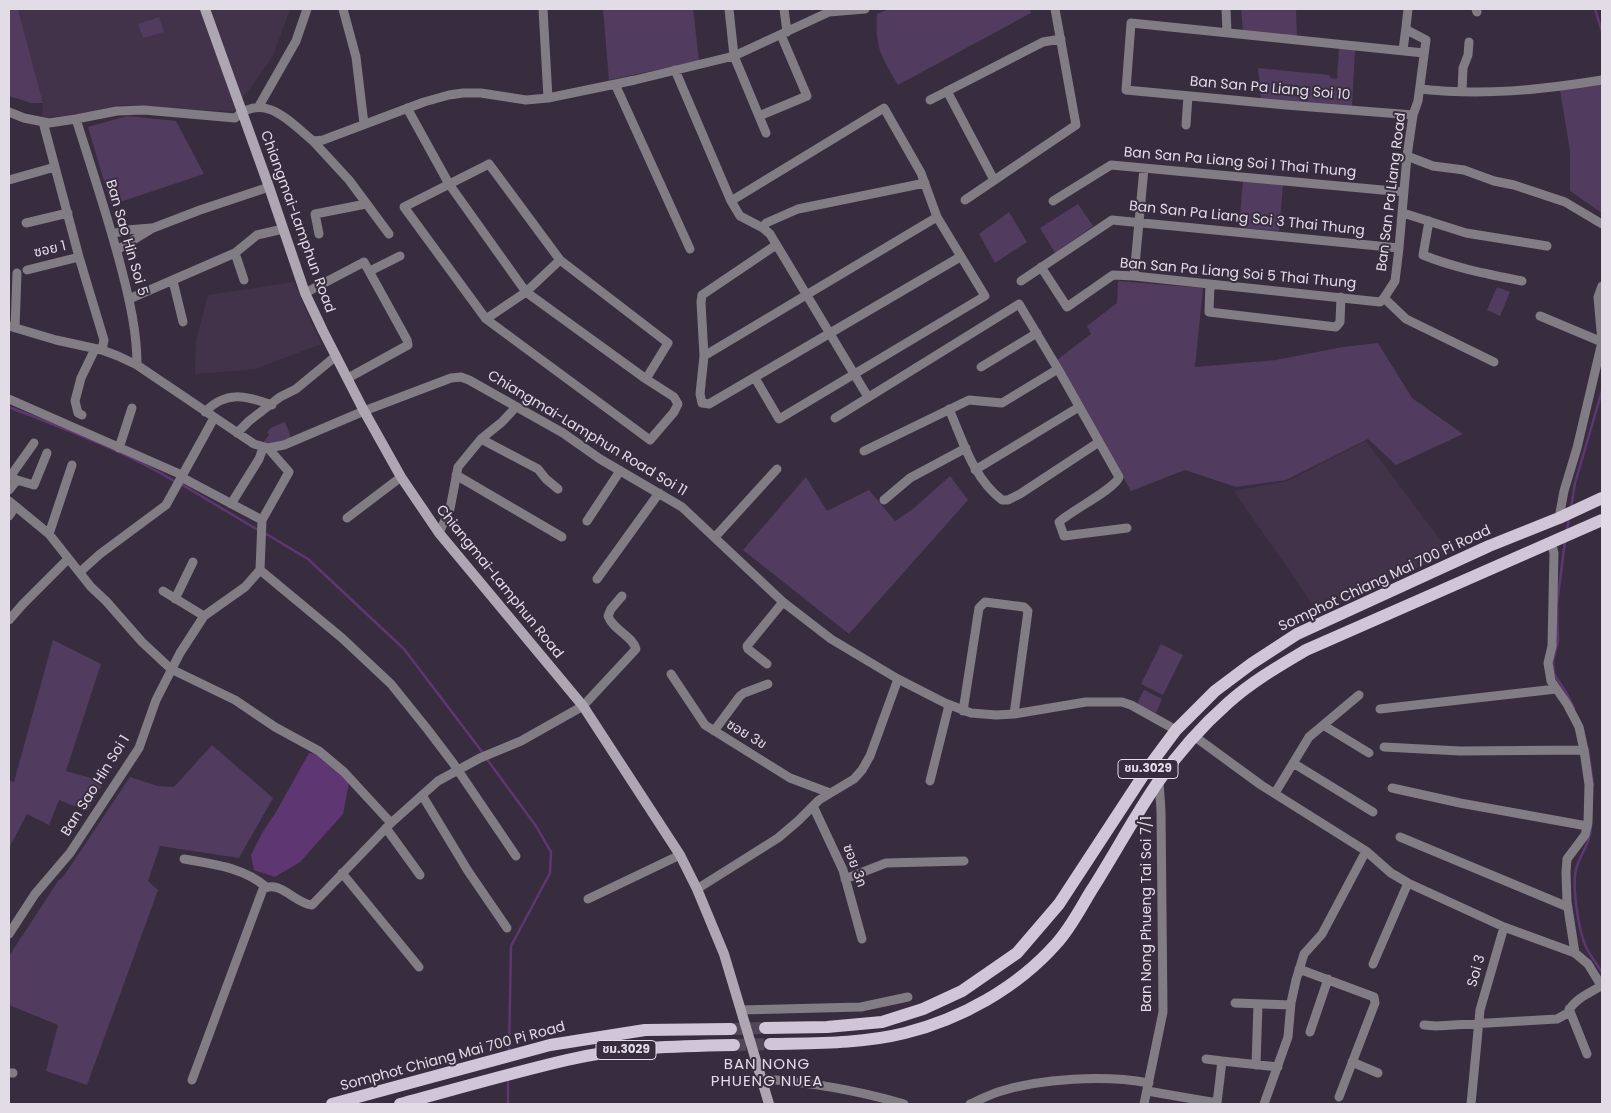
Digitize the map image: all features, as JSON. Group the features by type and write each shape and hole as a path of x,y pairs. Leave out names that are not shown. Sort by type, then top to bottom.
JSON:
{"main road":[{"name":"Chiangmai-Lamphun Road","path":"205,9 305,293 364,411 401,477 439,533 583,706 680,855 697,889 724,954 769,1104"},
{"name":"Somphot Chiang Mai 700 Pi Road","path":"766,1028 827,1027 882,1022 923,1009 962,991 989,974 1017,953 1060,904 1150,765 1176,730 1215,692 1251,664 1297,634 1489,546 1602,498"},
{"name":"ชม.3029","path":"770,1044 851,1042 905,1033 948,1018 980,1004 1019,979 1056,944 1074,920 1159,781 1194,736 1229,702 1265,674 1306,650 1602,520"},
{"name":"Somphot Chiang Mai 700 Pi Road","path":"332,1104 550,1045 644,1030 731,1028"},
{"name":"ชม.3029","path":"400,1104 568,1060 618,1051 673,1046 734,1044"}],"street":[{"path":"259,106 296,41 307,9"},
{"path":"343,9 356,57 364,124"},
{"path":"543,9 548,98"},
{"path":"729,9 734,56 766,133"},
{"path":"759,116 806,96 784,34 784,9"},
{"path":"314,141 323,140 424,102 463,93 481,93 526,100 548,98 734,56 829,12 865,9"},
{"path":"965,200 1076,125 1055,9"},
{"path":"1226,9 1227,32 1424,52 1425,38 1410,33 1406,27"},
{"path":"1403,50 1408,9"},
{"name":"Ban San Pa Liang Soi 10","path":"1227,32 1131,24 1126,90 1413,115"},
{"path":"930,100 1043,42 1060,39"},
{"path":"1462,91 1463,68 1468,55 1469,42"},
{"name":"Ban San Pa Liang Road","path":"1384,298 1395,280 1403,213 1407,156 1413,115 1420,89 1424,52"},
{"path":"675,70 731,201 740,216 763,228 770,234 868,397"},
{"path":"1420,89 1442,92 1487,93 1547,89 1602,80"},
{"path":"615,84 690,249"},
{"path":"947,91 994,180"},
{"path":"1186,124 1188,96"},
{"path":"9,112 24,118 49,123 117,111 144,110 235,118 251,107 259,106 274,110 314,141 349,180 389,234"},
{"path":"407,108 449,184 526,292 646,379 674,396 678,404 674,412 650,440 486,319 404,207 449,184 489,164 560,260 668,343 646,379"},
{"path":"731,201 884,108 921,173 937,217 985,296 779,419 755,378"},
{"name":"Ban Sao Hin Soi 5","path":"76,119 117,250 129,299 137,347 137,365"},
{"path":"44,122 79,258 104,340 81,378 75,401 78,413 82,414"},
{"path":"1407,156 1433,166 1464,170 1494,181 1514,185 1566,202 1602,224"},
{"name":"Ban San Pa Liang Soi 1 Thai Thung","path":"1053,202 1111,165 1404,192"},
{"path":"9,180 55,167"},
{"path":"1134,276 1144,168"},
{"path":"763,228 766,223 798,209 925,183"},
{"path":"117,250 153,228 269,187"},
{"path":"319,234 315,214 366,204"},
{"path":"26,224 68,213"},
{"path":"1403,213 1466,233 1547,246"},
{"path":"704,356 937,217"},
{"name":"Ban San Pa Liang Soi 3 Thai Thung","path":"1021,281 1112,220 1399,248"},
{"path":"1429,221 1423,255 1471,270 1522,281"},
{"path":"112,234 127,230 153,228"},
{"path":"129,299 235,253 257,235 283,228"},
{"path":"776,245 702,295 704,356 700,394 702,402 709,404 960,257"},
{"path":"235,253 244,280"},
{"path":"370,271 400,256"},
{"name":"ซอย 1","path":"27,270 79,258"},
{"path":"486,319 526,292 560,260"},
{"path":"305,293 364,262 407,340 408,345 348,378"},
{"name":"Ban San Pa Liang Soi 5 Thai Thung","path":"1041,267 1067,307 1113,275 1380,302 1384,298"},
{"path":"17,273 11,328 98,350 137,365 237,433 265,448 289,472 262,520 260,570 342,638 391,684 428,730 516,856"},
{"path":"173,281 182,322"},
{"path":"1210,284 1209,312 1336,327 1340,322 1341,297"},
{"path":"1562,516 1564,491 1600,362 1602,342 1598,297 1602,286"},
{"path":"1384,298 1406,319 1494,362"},
{"path":"835,418 1019,304 1058,368 1119,477 1113,486 1078,507 1059,522 1064,536 1126,528"},
{"path":"1540,316 1602,342"},
{"path":"981,367 1037,333"},
{"path":"237,433 248,421 272,405 280,397 296,389 336,356"},
{"path":"864,452 969,400 1002,402 1058,368"},
{"name":"Chiangmai-Lamphun Road Soi 11","path":"265,448 284,445 364,411 451,378 461,377 563,433 600,459 686,510 783,602 832,639 898,678 949,705 963,710 996,715 1014,714 1086,702 1122,702 1176,730"},
{"path":"206,412 214,403 227,398 252,398 272,405"},
{"path":"9,399 181,476 262,520"},
{"path":"439,533 450,509 458,467 482,439 516,407"},
{"path":"119,448 132,408"},
{"path":"975,470 1079,408"},
{"path":"949,409 975,470 984,483 1002,500 1008,500 1099,442"},
{"path":"80,572 100,554 166,505 214,418"},
{"path":"482,439 538,469 558,489"},
{"path":"34,443 12,474 12,477 34,485 47,453"},
{"path":"231,504 265,448"},
{"path":"884,500 910,478 966,448"},
{"path":"49,534 72,465"},
{"path":"715,537 777,469"},
{"path":"587,521 620,471"},
{"path":"456,475 562,537"},
{"path":"347,518 401,477"},
{"path":"9,490 17,480"},
{"path":"597,579 659,493"},
{"path":"9,516 12,504 49,534 68,559 142,642 171,669 235,700 275,727 319,751 344,772 389,825 420,875"},
{"path":"1556,540 1552,602 1552,646 1548,663 1551,681 1567,704 1579,727 1590,785 1587,826 1584,835 1567,858 1568,907 1575,953"},
{"path":"11,615 68,559"},
{"path":"175,598 193,562"},
{"name":"Ban Sao Hin Soi 1","path":"9,934 35,894 70,852 139,748 156,700 171,669 204,616 246,587 260,570"},
{"path":"163,591 204,616"},
{"path":"184,859 246,873 266,887 277,888 310,905 389,825 438,781 480,758 521,741 583,706 636,648 635,644 615,626 608,616 611,609 622,596"},
{"path":"767,664 748,649 747,646 783,602"},
{"path":"963,710 980,608 985,602 1024,607 1028,612 1014,714"},
{"name":"ซอย 3ข","path":"671,674 705,725 714,732 790,778 830,793"},
{"path":"697,889 778,838 813,806 830,793 854,779 870,756 898,678"},
{"path":"714,732 740,696 768,684"},
{"path":"1380,709 1556,689"},
{"path":"1275,793 1309,737 1359,695"},
{"path":"930,781 949,705"},
{"path":"1323,725 1369,753"},
{"path":"1194,736 1275,793 1366,851 1391,873 1408,883 1504,927 1575,953 1588,964 1602,987 1580,999 1569,1008 1568,1013 1557,1019 1436,1026 1424,1025"},
{"path":"1384,747 1460,751 1584,750"},
{"path":"1293,763 1373,812"},
{"name":"Ban Nong Phueng Tai Soi 7/1","path":"1144,1104 1163,1012 1159,781"},
{"path":"1392,788 1460,803 1587,826"},
{"path":"422,795 468,871 507,928"},
{"name":"ซอย 3ก","path":"813,806 846,879 862,939"},
{"path":"1400,837 1568,907"},
{"path":"1264,1104 1288,1037 1291,1005 1304,954 1322,934 1366,851"},
{"path":"588,899 680,855"},
{"path":"846,879 886,863 964,861"},
{"path":"342,873 419,967"},
{"path":"1373,964 1408,883"},
{"path":"192,1080 258,898 266,887"},
{"name":"Soi 3","path":"1471,1104 1479,1023 1488,981 1504,927"},
{"path":"1299,968 1374,997 1375,1002 1339,1097"},
{"path":"1310,1032 1328,980"},
{"path":"741,1010 861,1007 908,997"},
{"path":"1235,1003 1291,1005"},
{"path":"1256,1064 1258,1004"},
{"path":"1569,1008 1587,1054"},
{"path":"1206,1059 1278,1067"},
{"path":"970,1104 997,1092 1027,1084 1126,1079 1148,1087 1217,1103 1222,1061"},
{"path":"1352,1062 1378,1073"},
{"path":"761,1079 820,1084 866,1093 904,1104"}],"shaded area":[{"path":"9,9 18,9 43,103 31,103 9,96"},
{"path":"18,9 290,9 273,56 234,111 123,105 91,113 42,118 43,103"},
{"path":"603,9 693,9 699,61 609,80"},
{"path":"889,9 1030,9 1031,13 898,85 883,59 878,44 877,14"},
{"path":"1241,9 1296,9 1297,36 1243,31"},
{"path":"159,17 164,32 143,38 138,24"},
{"path":"1339,48 1355,49 1352,107 1261,99 1258,68 1329,75 1331,78 1337,79"},
{"path":"1602,84 1602,213 1570,191 1570,151 1560,90"},
{"path":"127,116 176,121 204,174 111,205 88,127"},
{"path":"1243,181 1283,185 1279,231 1239,228"},
{"path":"1078,204 1093,226 1055,253 1040,228"},
{"path":"1009,212 1027,242 995,263 979,234"},
{"path":"1118,281 1203,288 1195,367 1276,360 1343,347 1378,343 1412,398 1463,434 1396,465 1368,439 1286,480 1236,487 1185,470 1131,491 1057,360 1091,334 1087,326 1117,303"},
{"path":"294,282 321,344 255,369 195,374 196,340 208,295"},
{"path":"1497,287 1510,292 1500,316 1487,310"},
{"path":"285,422 292,440 275,449 263,443 269,435 267,432 272,427"},
{"path":"1366,441 1450,553 1318,612 1234,491 1288,481"},
{"path":"950,476 968,500 849,634 743,550 806,477 827,511 869,490 895,521 913,509"},
{"path":"53,640 101,664 66,771 104,782 87,811 59,800 49,825 27,814 9,848 9,780 14,782"},
{"path":"1161,644 1183,655 1163,695 1141,684"},
{"path":"1144,690 1162,699 1156,713 1137,704"},
{"path":"212,745 273,798 239,858 160,846 148,881 158,890 87,1085 46,1071 58,1025 9,1005 9,956 130,777 158,786 174,787"},
{"path":"309,753 320,754 349,783 343,814 300,862 275,877 254,870 251,855"}],"waterway":[{"path":"1595,9 1602,32"},
{"path":"1571,508 1575,483 1602,391"},
{"path":"9,407 115,450 176,482"},
{"path":"181,484 258,530"},
{"path":"1567,530 1569,518"},
{"path":"263,532 308,559 404,649 483,753"},
{"path":"1565,541 1557,604 1558,641 1553,661 1554,674 1574,708"},
{"path":"1588,749 1593,785"},
{"path":"486,758 536,826 551,852 550,873 511,946 509,1052"},
{"path":"1591,826 1588,842 1575,873 1575,893 1584,942 1589,954 1602,972"},
{"path":"508,1080 508,1104"}],"tunnel":[{"path":"731,1029 765,1028"},
{"path":"734,1045 770,1044"}],"district":[{"name":"BAN NONG PHUENG NUEA","path":"767,1074"}]}
